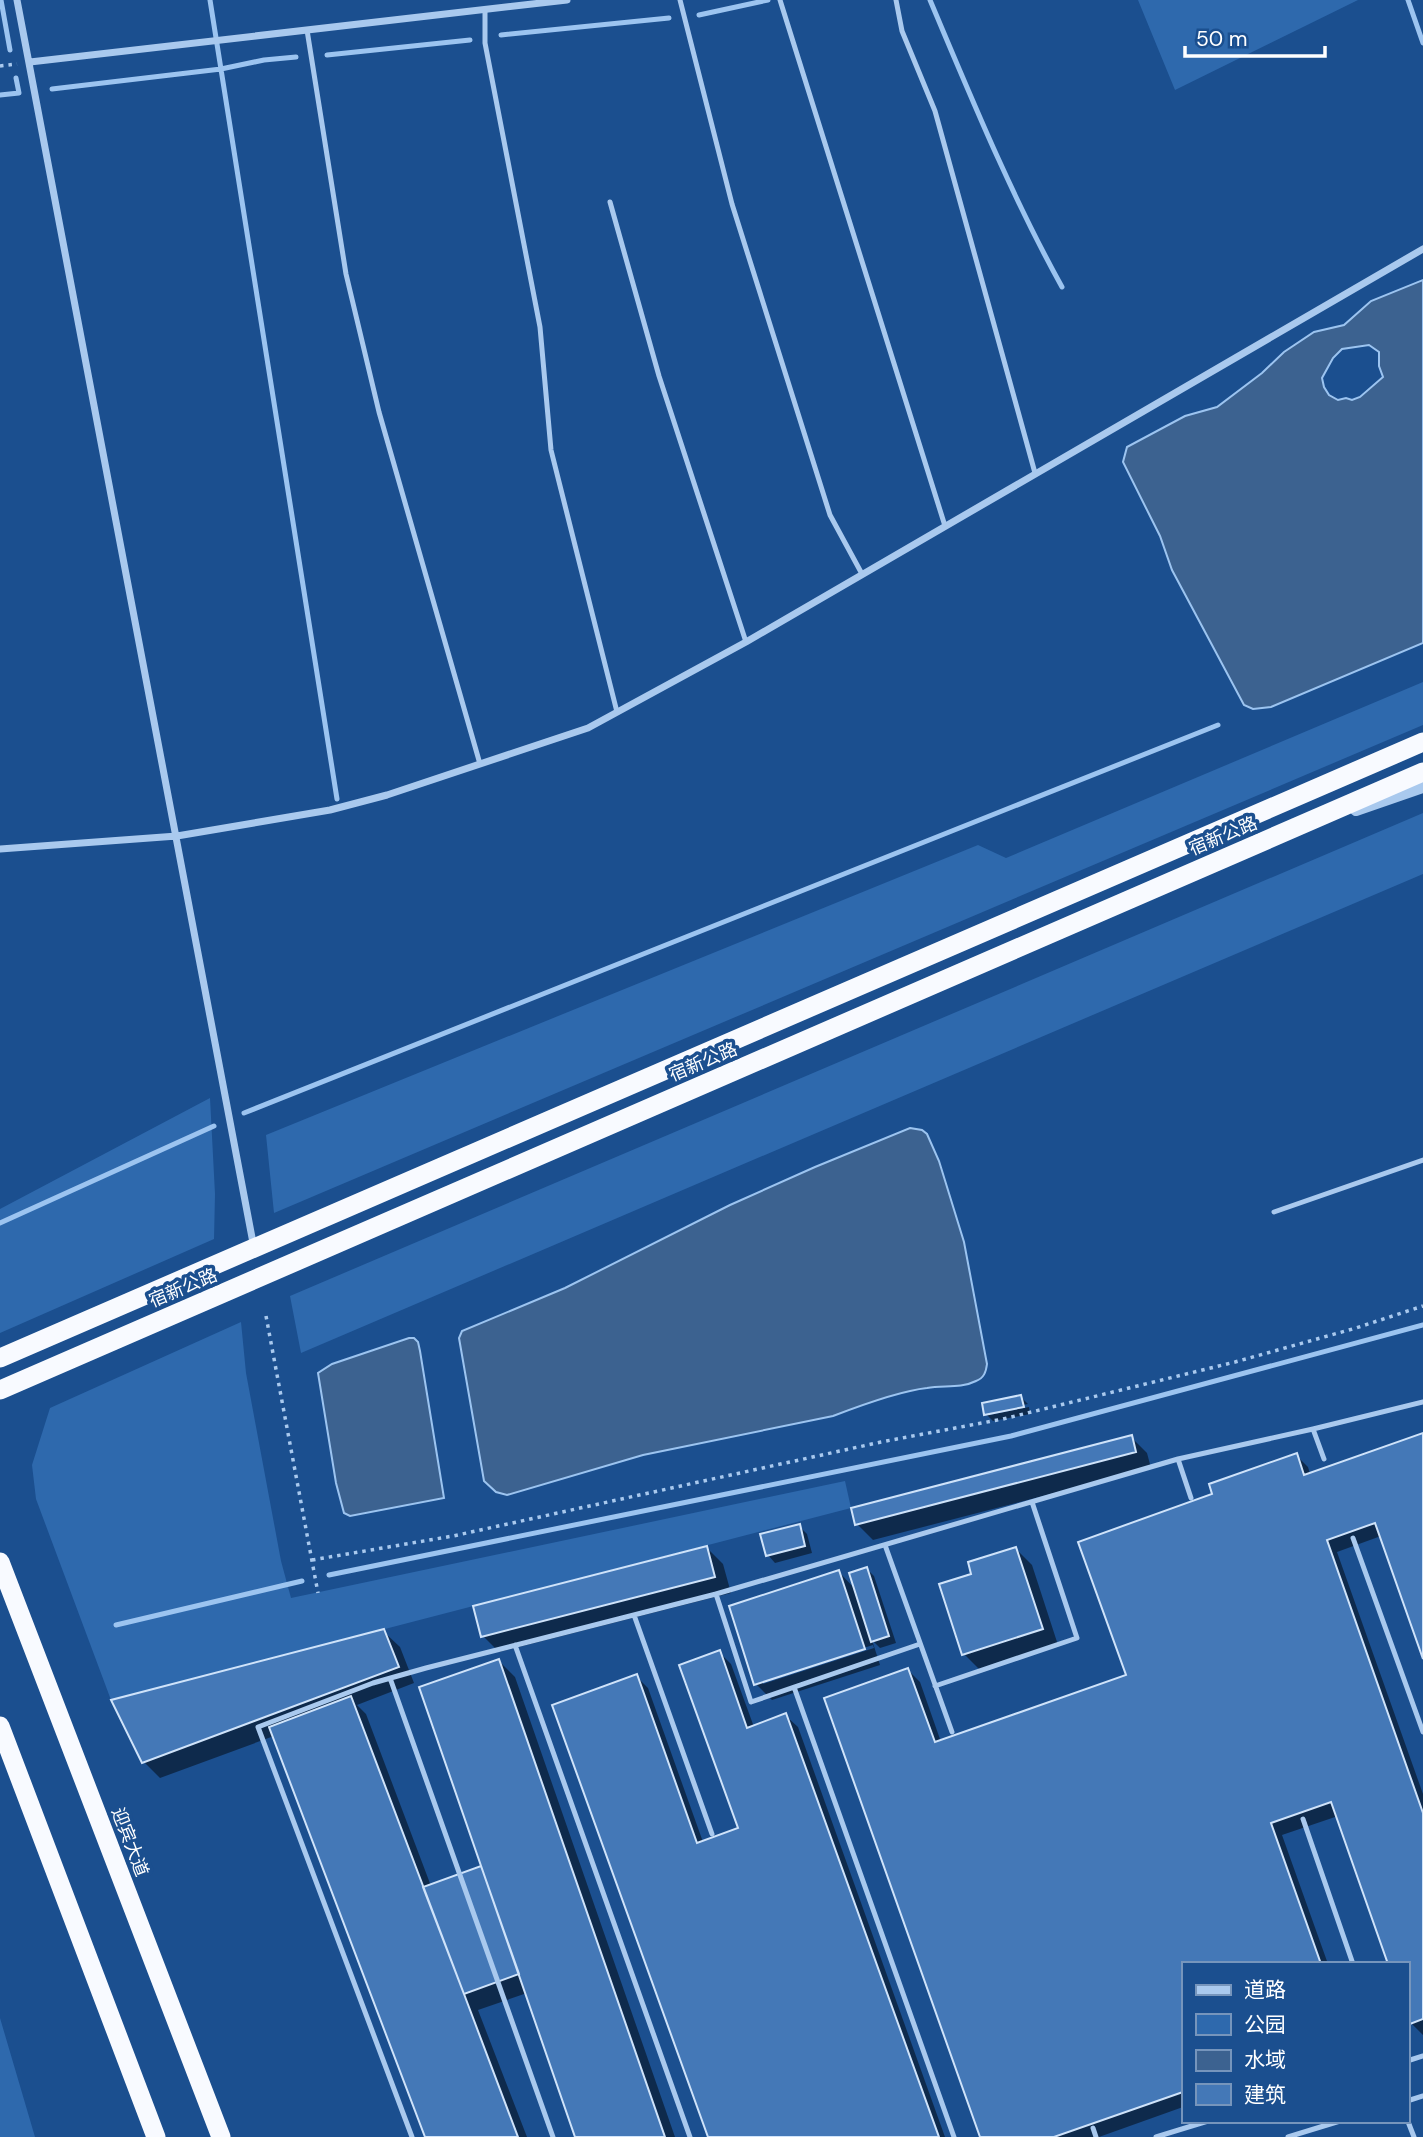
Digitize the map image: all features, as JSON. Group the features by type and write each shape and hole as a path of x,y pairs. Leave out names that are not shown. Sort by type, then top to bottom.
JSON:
{"highway":[{"name":"宿新公路","path":"0,1358 1423,742"},
{"name":"宿新公路","path":"0,1390 1423,772"},
{"name":"迎宾大道","path":"0,1562 221,2137"},
{"path":"0,1726 156,2137"}],"street":[{"path":"17,0 254,1248"},
{"path":"30,62 567,0"},
{"path":"0,849 177,836 330,810 387,795 588,728 746,642 1423,249"},
{"path":"1241,851 1423,787"}],"lane":[{"path":"680,0 732,204 830,515 862,575"},
{"path":"780,0 945,526"},
{"path":"896,0 902,31 935,111 1035,474"},
{"path":"485,9 485,43 540,327 551,450 617,712"},
{"path":"307,30 346,274 379,412 480,764"},
{"path":"610,202 659,376 746,642"},
{"path":"1274,1212 1423,1160"},
{"path":"412,2137 258,1727 390,1678 716,1594 1178,1458 1423,1402"},
{"path":"1313,1429 1324,1459"},
{"path":"1178,1458 1191,1498"},
{"path":"935,1686 1077,1638 1032,1502"},
{"path":"1353,1538 1423,1732"},
{"path":"885,1545 952,1732"},
{"path":"716,1594 751,1702 920,1644"},
{"path":"634,1615 712,1835"},
{"path":"516,1645 690,2137"},
{"path":"390,1678 553,2137"},
{"path":"794,1687 954,2137"},
{"path":"1303,1819 1352,1962"},
{"path":"1156,2137 1202,2123"},
{"path":"1288,2137 1334,2123"},
{"path":"1093,2128 1096,2137"}],"path":[{"path":"312,1560 453,1536 881,1442 1003,1419 1235,1363 1423,1307"},
{"path":"266,1316 318,1593"}],"green space":[{"path":"1138,0 1358,0 1175,90"},
{"path":"1423,682 1423,725 274,1213 266,1135 978,845 1006,858"},
{"path":"1423,813 1423,874 301,1353 290,1296"},
{"path":"210,1098 215,1194 214,1239 0,1333 0,1209"},
{"path":"241,1322 246,1373 281,1561 291,1598 845,1481 851,1508 111,1700 36,1499 32,1465 50,1408"},
{"path":"0,2018 35,2137 0,2137"}],"water":[{"path":"1423,280 1423,643 1271,707 1253,709 1244,705 1172,570 1160,536 1123,462 1127,447 1185,416 1217,407 1262,373 1284,352 1314,332 1344,325 1371,301","holes":["1369,345 1379,352 1379,366 1383,377 1360,397 1338,400 1329,395 1322,378 1333,358 1342,349"]},
{"path":"910,1128 922,1130 927,1134 939,1161 964,1242 987,1364 981,1378 964,1385 904,1392 833,1416 643,1455 507,1495 496,1492 484,1481 459,1338 462,1331 565,1288 730,1205"},
{"path":"409,1338 418,1342 420,1351 444,1498 350,1516 344,1513 336,1483 318,1373 332,1364"}],"building":[{"path":"1021,1395 1024,1407 984,1415 982,1403"},
{"path":"1423,1433 1423,1659 1375,1523 1327,1540 1423,1813 1423,2019 1410,2024 1409,2022 1409,1962 1387,1962 1331,1802 1271,1823 1320,1962 1182,1962 1182,2092 1054,2137 980,2137 824,1698 908,1668 935,1742 1126,1675 1078,1542 1212,1494 1209,1484 1297,1453 1304,1475"},
{"path":"1132,1435 1136,1452 855,1525 851,1508"},
{"path":"800,1524 805,1546 766,1556 760,1534"},
{"path":"707,1546 715,1577 481,1637 473,1606"},
{"path":"1016,1547 1043,1629 962,1655 939,1584 971,1574 968,1562"},
{"path":"867,1567 889,1636 871,1642 849,1573"},
{"path":"839,1570 865,1649 754,1685 729,1606"},
{"path":"384,1629 399,1667 142,1763 111,1700"},
{"path":"720,1650 747,1728 786,1713 939,2137 708,2137 552,1705 637,1674 697,1843 738,1828 679,1665"},
{"path":"499,1659 665,2137 575,2137 419,1687"},
{"path":"351,1696 518,2137 425,2137 269,1727"},
{"path":"481,1866 519,1974 464,1994 423,1887"}],"waterway":[{"path":"1,0 10,50"},
{"path":"210,0 337,799"},
{"path":"699,15 768,0"},
{"path":"930,0 1009,181 1062,287"},
{"path":"1408,0 1423,43"},
{"path":"501,35 669,18"},
{"path":"327,55 470,40"},
{"path":"52,89 221,69 296,57"},
{"path":"0,95 19,93 16,78"},
{"path":"244,1113 1218,725"},
{"path":"0,1223 214,1126"},
{"path":"329,1575 1011,1436 1423,1325"},
{"path":"116,1625 302,1581"}]}
